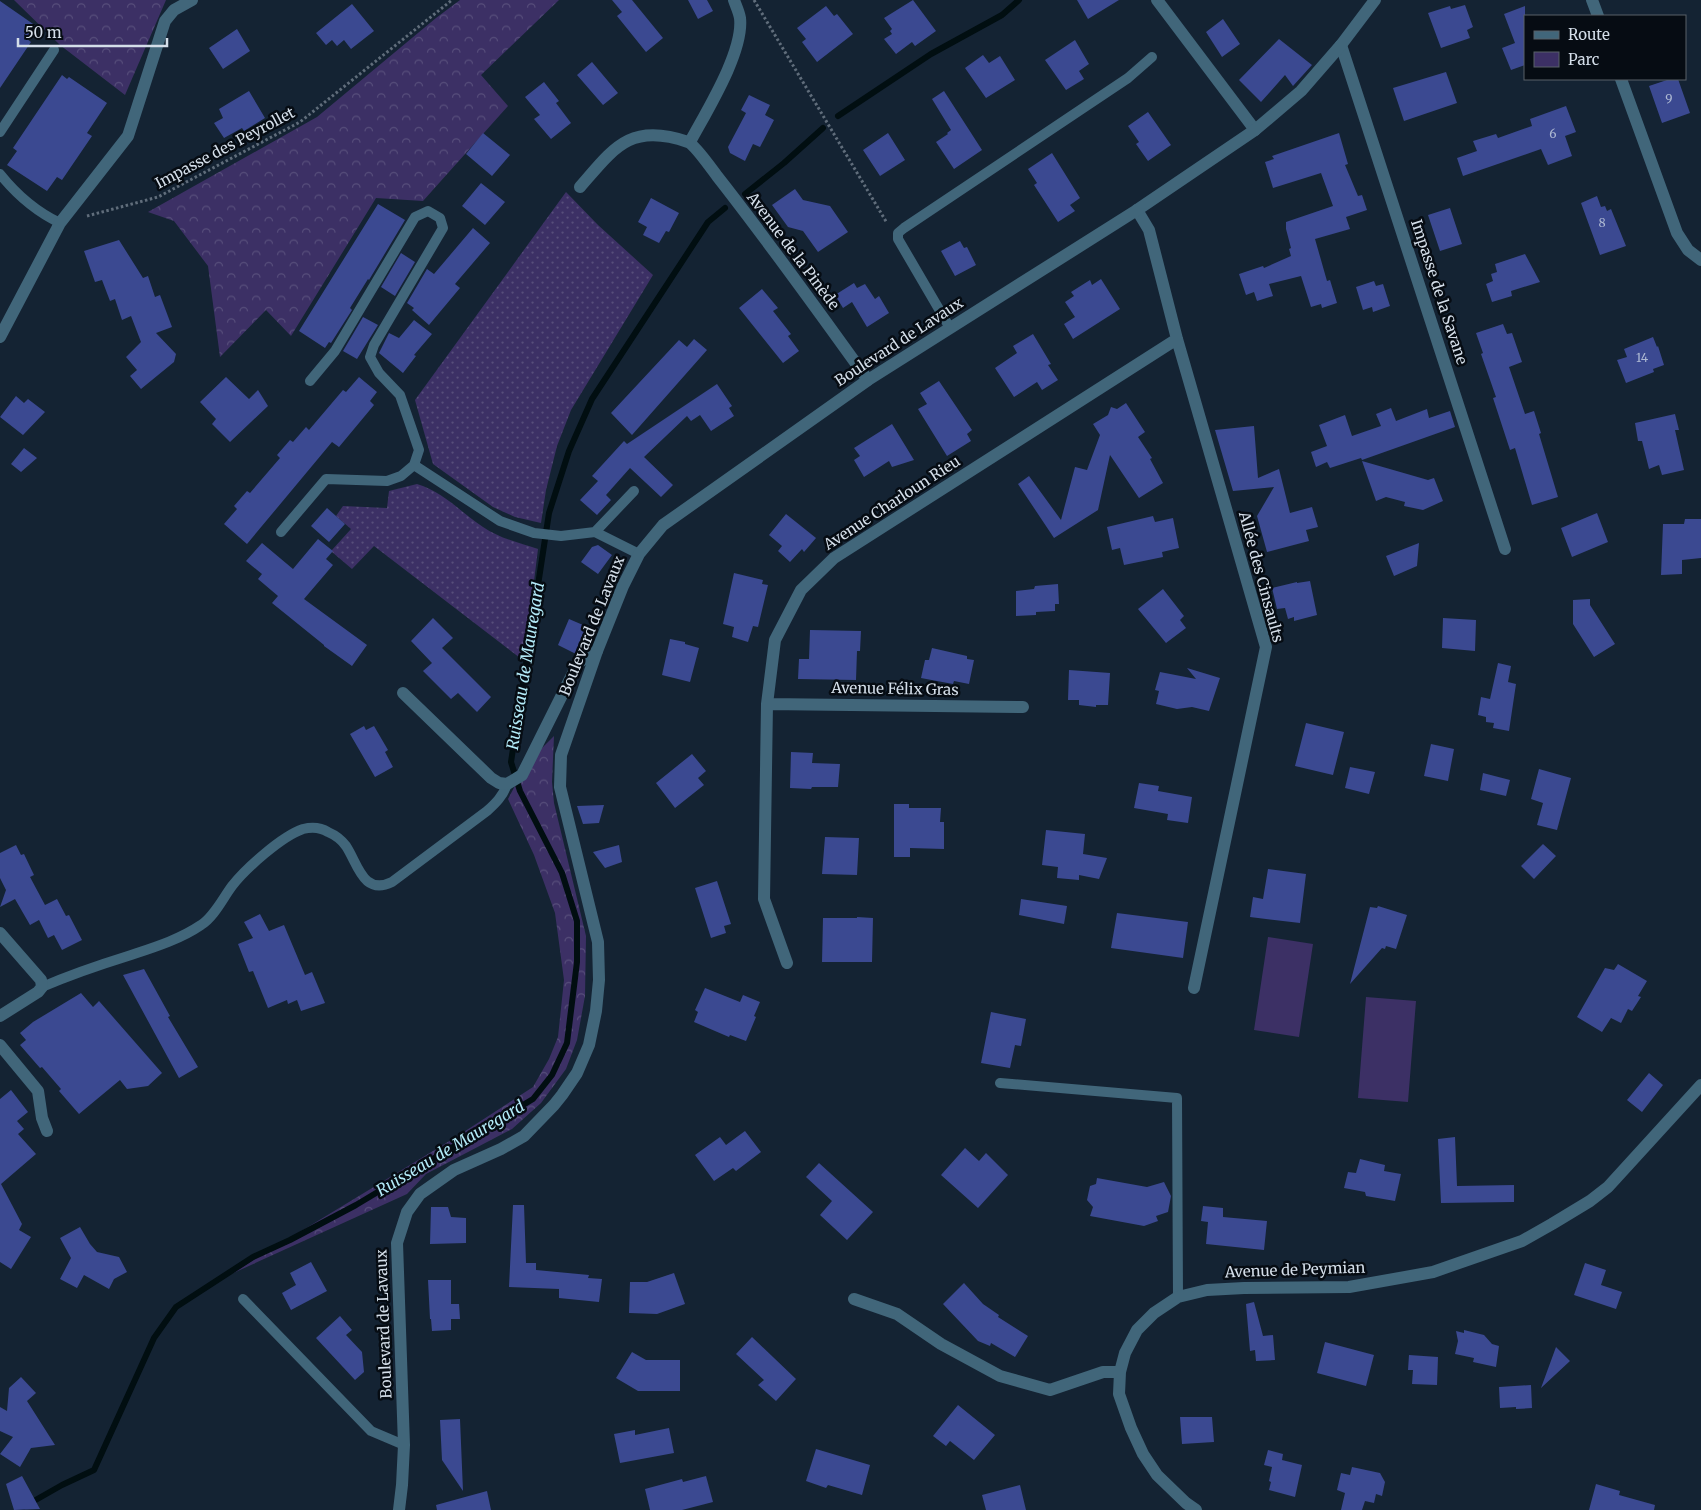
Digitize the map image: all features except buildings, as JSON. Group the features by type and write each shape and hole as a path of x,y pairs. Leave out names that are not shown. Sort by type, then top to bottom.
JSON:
{"street":[{"path":"0,337 60,223 128,136 165,21 174,10 192,0"},
{"path":"580,187 612,150 630,138 655,135 690,142 728,70 739,37 740,18 734,0"},
{"path":"1157,0 1256,130"},
{"name":"Boulevard de Lavaux","path":"399,1510 404,1445 397,1243 407,1212 420,1194 454,1170 501,1149 524,1136 562,1095 577,1073 589,1045 596,1011 599,980 598,942 560,787 561,755 597,651 623,586 639,554 663,524 868,380 1138,210 1256,130 1300,91 1341,44 1375,0"},
{"path":"1592,0 1598,15"},
{"name":"Impasse de la Savane","path":"1341,44 1505,549"},
{"path":"1620,80 1677,233 1688,250 1701,260"},
{"name":"Avenue de la Pinède","path":"690,142 745,213 868,380"},
{"name":"Allée des Cinsaults","path":"1138,210 1149,230 1177,339 1266,647 1194,988"},
{"name":"Avenue Charloun Rieu","path":"787,963 764,899 767,704 774,640 801,590 834,558 1177,339"},
{"path":"403,693 491,778 499,782 514,780 578,663 597,651"},
{"name":"Avenue Félix Gras","path":"767,704 1023,707"},
{"path":"0,933 41,980 42,987 38,992 0,1016"},
{"path":"0,1045 38,1091 42,1118 47,1131"},
{"name":"Avenue de Peymian","path":"1196,1510 1157,1475 1143,1454 1119,1394 1120,1372 1125,1353 1137,1330 1154,1313 1178,1297 1207,1290 1349,1287 1433,1272 1522,1240 1560,1220 1608,1187 1701,1085"},
{"path":"854,1299 897,1314 941,1344 1000,1376 1050,1390 1103,1372 1120,1372"}],"lane":[{"path":"0,132 54,50"},
{"path":"950,328 898,239 898,233 1128,78 1152,57"},
{"path":"0,174 11,187 46,216 60,223"},
{"path":"281,532 326,479 387,482 401,476 414,465 419,450 400,395 378,374 370,357 374,345 443,228 440,218 428,211 415,218 334,351 310,381"},
{"path":"414,465 500,521 534,533 561,536 595,532 639,554"},
{"path":"595,532 634,491"},
{"path":"42,987 75,973 162,944 203,924 246,870 279,843 302,830 313,827 336,836 345,845 365,880 375,886 384,886 487,811 498,801 514,780"},
{"path":"1000,1083 1177,1098 1178,1297"},
{"path":"242,1299 371,1431 404,1445"}],"path":[{"name":"Impasse des Peyrollet","path":"60,223 158,197 300,122 452,0"},
{"path":"754,0 884,218 889,226 898,233"}],"green space":[{"path":"14,0 166,0 125,95 60,45"},
{"path":"460,0 559,0 481,75 508,106 423,201 376,198 291,336 266,310 220,357 208,266 174,221 148,212 317,117"},
{"path":"566,192 598,225 653,275 571,410 557,446 546,490 541,523 515,517 493,507 433,464 415,400"},
{"path":"417,484 444,497 489,531 509,540 538,549 524,661 374,546 352,569 332,552 351,529 336,516 343,506 387,508 389,491"},
{"path":"554,736 552,782 554,803 586,936 585,996 577,1040 566,1069 541,1103 512,1129 426,1174 407,1194 229,1275 456,1137 533,1087 549,1059 558,1037 564,980 555,913 534,855 508,799 527,763"},
{"path":"1268,937 1313,944 1299,1037 1254,1030"},
{"path":"1366,997 1416,1001 1408,1102 1358,1098"}],"waterway":[{"name":"Ruisseau de Mauregard","path":"838,116 931,54 1002,15 1019,0"},
{"name":"Ruisseau de Mauregard","path":"745,194 784,163 823,128"},
{"name":"Ruisseau de Mauregard","path":"18,1510 62,1485 94,1470 154,1338 176,1307 253,1257 356,1205 533,1099 552,1075 567,1043 577,962 577,921 562,873 520,791 511,762 549,513 569,451 592,399 708,222 725,208"}]}
